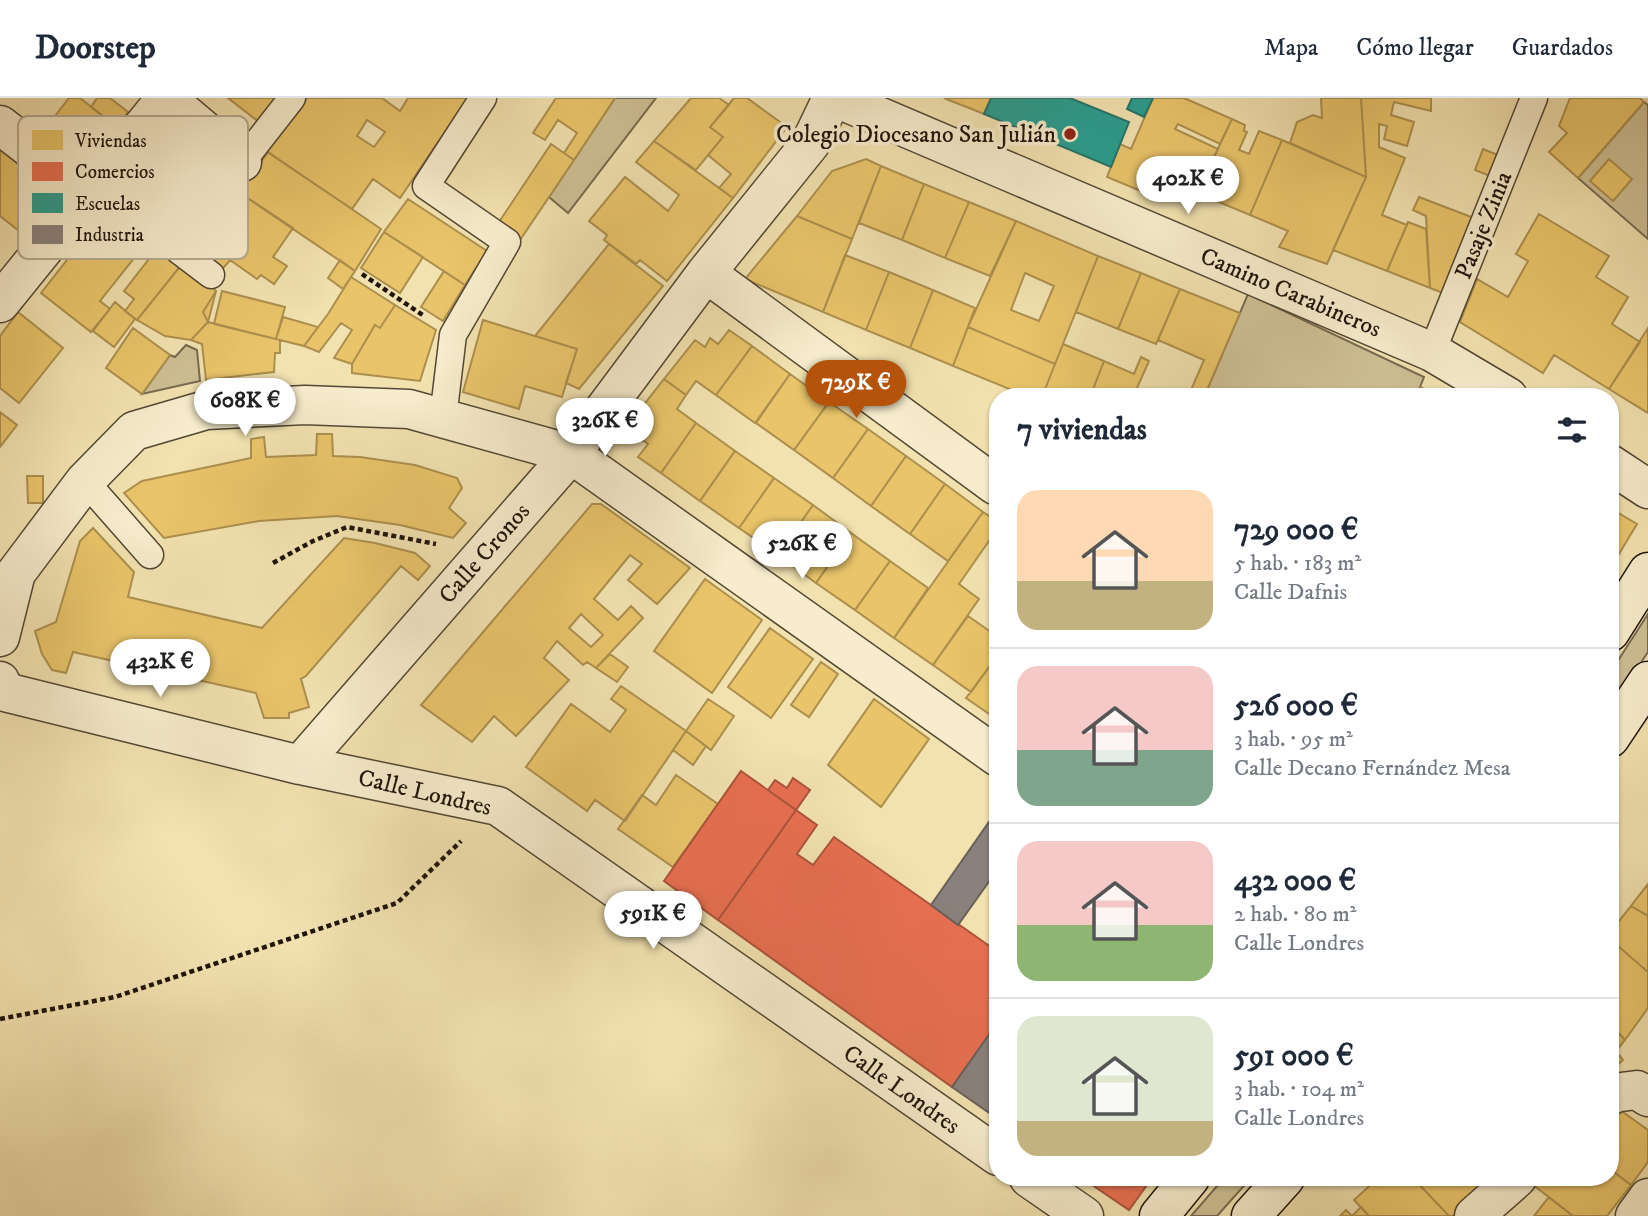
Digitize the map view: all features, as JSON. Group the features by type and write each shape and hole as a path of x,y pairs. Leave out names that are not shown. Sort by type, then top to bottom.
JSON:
{"street":[{"path":"151,116 166,98 187,116"},
{"name":"Calle Cronos","path":"300,765 571,454 706,273 810,144 834,98"},
{"name":"Camino Carabineros","path":"834,98 1432,352 1493,388"},
{"path":"0,125 18,139"},
{"path":"0,303 36,259"},
{"path":"706,273 989,481"},
{"path":"0,637 16,573 85,481 134,431 206,410 331,406 409,409 571,454 989,751"},
{"path":"1619,470 1648,489"},
{"path":"1619,618 1648,572"},
{"path":"1619,724 1648,681"},
{"name":"Calle Londres","path":"3,687 300,765 498,806 989,1150"},
{"path":"1619,1092 1637,1090 1648,1097"},
{"path":"1041,1186 1084,1216"},
{"path":"1159,1216 1183,1186"},
{"path":"1251,1216 1278,1186"},
{"path":"1474,1216 1508,1186"}],"lane":[{"path":"248,154 292,98"},
{"path":"443,418 453,335 507,242 426,186 483,98"},
{"name":"Pasaje Zinia","path":"1432,352 1534,98"},
{"path":"190,259 211,275"},
{"path":"85,481 150,555"}],"path":[{"path":"362,274 453,335"},
{"path":"273,563 313,541 347,527 435,543 470,570"},
{"path":"0,1019 115,997 397,903 498,806"}],"shaded area":[{"path":"615,98 656,98 568,213 549,197"},
{"path":"1644,102 1648,105 1648,239 1578,178"},
{"path":"1248,294 1424,377 1420,388 1208,388"},
{"path":"186,345 197,350 200,381 142,394 170,355 175,357"},
{"path":"1648,614 1648,652 1619,696 1619,659"},
{"path":"1217,1186 1244,1186 1217,1216 1191,1216"}],"building: Viviendas":[{"path":"69,98 80,98 103,116 55,116"},
{"path":"97,98 110,98 128,112 125,116 103,116 91,107"},
{"path":"228,98 278,98 259,122"},
{"path":"307,98 382,98 400,111 408,98 468,98 400,198 373,179 352,209 266,151","holes":["367,120 385,132 374,147 357,136"]},
{"path":"556,98 615,98 574,160 564,153 577,133 558,120 545,140 533,133"},
{"path":"691,98 719,98 729,105 710,127 723,137 696,170 654,141"},
{"path":"734,98 747,98 787,127 733,198 719,188 731,174 708,155 723,137 710,127"},
{"path":"944,98 991,98 984,114"},
{"path":"1153,98 1184,98 1232,119 1220,144 1178,124 1175,129 1218,149 1197,193 1155,175 1148,194 1107,177 1120,144 1131,149"},
{"path":"1321,98 1361,98 1366,177 1290,143 1297,122 1313,115 1322,118"},
{"path":"1361,98 1431,98 1431,111 1394,102 1391,115 1414,122 1407,146 1384,139 1387,126 1379,124 1379,147 1405,158 1382,215 1407,225 1387,271 1333,250 1366,177"},
{"path":"1570,98 1640,98 1644,102 1578,178 1549,152 1567,133 1559,126"},
{"path":"1232,119 1245,125 1244,131 1247,132 1239,150 1249,154 1259,131 1282,140 1250,215 1197,193"},
{"path":"1282,140 1366,177 1327,264 1279,247 1288,231 1250,215"},
{"path":"654,141 733,198 667,281 640,260 636,264 604,240 607,235 589,221 625,177 668,211 679,195 636,162"},
{"path":"551,144 574,160 520,240 497,225"},
{"path":"0,146 18,160 18,230 0,216"},
{"path":"1483,149 1498,155 1490,176 1475,170"},
{"path":"268,152 381,229 355,271 248,198 248,181"},
{"path":"866,159 881,166 852,239 797,216 832,171"},
{"path":"1609,159 1632,179 1613,201 1590,181"},
{"path":"881,166 924,184 902,240 859,223"},
{"path":"924,184 969,202 945,258 902,240"},
{"path":"1419,197 1474,218 1443,293 1430,288 1426,216 1413,210"},
{"path":"248,198 293,228 273,257 287,266 274,284 261,275 257,279 230,260 220,272 202,259 248,259"},
{"path":"408,199 487,251 465,285 384,232"},
{"path":"969,202 1016,221 990,276 945,258"},
{"path":"1539,214 1609,256 1596,277 1628,297 1612,324 1640,342 1610,388 1554,355 1543,373 1460,322 1477,279 1508,297 1528,261 1516,254"},
{"path":"797,216 852,239 823,312 745,279"},
{"path":"1016,221 1098,256 1055,364 968,327","holes":["1025,273 1054,286 1039,321 1011,310"]},
{"path":"1408,222 1426,229 1430,288 1387,271"},
{"path":"384,232 423,257 400,293 361,268"},
{"path":"609,244 663,286 579,389 566,383 577,349 535,336"},
{"path":"845,255 889,272 866,330 823,312"},
{"path":"1098,256 1141,273 1118,329 1076,312"},
{"path":"68,259 133,259 100,301 110,309 91,332 41,293"},
{"path":"149,259 176,259 182,264 137,320 125,311 134,299 124,291"},
{"path":"340,260 355,271 343,289 328,278"},
{"path":"182,264 216,291 203,312 208,322 191,340 165,336 137,320"},
{"path":"444,271 465,285 443,321 421,307"},
{"path":"889,272 933,290 910,348 866,330"},
{"path":"1141,273 1180,289 1156,344 1118,329"},
{"path":"351,277 395,305 380,328 375,325 352,364 334,358 352,330 341,323 319,352 304,346"},
{"path":"1180,289 1240,313 1208,388 1192,388 1204,360 1158,340"},
{"path":"933,290 975,308 953,366 910,348"},
{"path":"216,291 208,322 203,312"},
{"path":"222,291 285,307 276,339 214,324"},
{"path":"115,302 135,319 114,347 93,331"},
{"path":"395,305 436,330 420,381 352,373 352,364 375,325 380,328"},
{"path":"18,312 63,348 19,403 0,388 0,336"},
{"path":"283,317 318,327 304,346 276,339"},
{"path":"483,320 577,349 562,397 525,386 519,409 463,392"},
{"path":"208,322 280,340 280,353 275,353 274,372 206,380 202,344 191,340"},
{"path":"968,327 1055,364 1046,388 1007,388 953,366"},
{"path":"133,328 170,355 142,394 106,368"},
{"path":"1648,328 1648,413 1619,395 1619,388 1610,388"},
{"path":"729,330 752,346 716,395 696,381 686,395 664,379 695,340 705,347 710,338 718,344"},
{"path":"1063,344 1104,361 1094,388 1046,388"},
{"path":"752,346 790,374 755,423 716,395"},
{"path":"1141,357 1149,361 1137,388 1094,388 1104,361 1134,374"},
{"path":"790,374 829,402 794,450 756,423"},
{"path":"664,379 686,395 677,409 696,423 661,473 638,457 648,444 640,438 645,429 632,420"},
{"path":"829,402 868,429 833,478 794,450"},
{"path":"0,412 17,425 0,447"},
{"path":"696,423 735,451 700,501 661,473"},
{"path":"868,429 906,456 871,506 833,478"},
{"path":"317,434 332,434 333,456 415,465 457,478 462,488 449,508 466,523 453,538 400,525 337,516 259,521 164,538 124,493 142,481 251,458 251,439 264,437 266,457 316,455"},
{"path":"735,451 774,478 739,528 700,501"},
{"path":"906,456 945,484 910,534 871,506"},
{"path":"27,476 43,476 43,503 28,503"},
{"path":"774,478 813,505 778,555 739,528"},
{"path":"945,484 983,512 948,561 910,534"},
{"path":"592,504 601,504 690,568 657,604 628,580 642,564 630,555 594,599 618,620 631,606 643,618 596,668 587,662 583,665 557,641 544,658 569,680 516,736 494,716 472,742 421,705","holes":["581,614 603,635 591,647 569,628"]},
{"path":"813,505 851,533 816,583 778,555"},
{"path":"983,512 989,516 989,541 959,584 979,599 933,665 894,638"},
{"path":"1619,513 1637,524 1619,554"},
{"path":"93,528 134,572 128,597 262,628 344,538 415,553 430,566 418,580 401,566 301,679 309,707 289,713 289,718 264,718 256,693 73,652 66,673 52,670 42,654 35,631 56,622 80,541"},
{"path":"851,533 890,561 855,610 816,583"},
{"path":"890,561 928,588 894,638 855,610"},
{"path":"705,579 762,620 712,693 654,651"},
{"path":"968,616 989,631 989,667 971,692 933,665"},
{"path":"770,628 813,659 771,718 728,687"},
{"path":"610,654 628,667 617,682 596,668"},
{"path":"821,662 838,674 809,717 791,705"},
{"path":"989,667 989,714 966,698"},
{"path":"621,686 686,731 625,821 595,800 587,811 526,767 571,704 610,732 626,710 611,699"},
{"path":"708,699 734,716 711,750 686,731"},
{"path":"874,699 929,739 881,807 828,765"},
{"path":"686,731 706,746 693,765 673,750"},
{"path":"676,775 718,804 673,867 618,829 642,795 656,805"},
{"path":"1648,884 1648,916 1631,906"},
{"path":"1631,906 1648,916 1648,972 1619,947 1619,921"},
{"path":"1619,947 1648,972 1648,1008 1625,1040 1619,1034"},
{"path":"1619,1034 1625,1040 1619,1047"},
{"path":"1619,1111 1648,1130 1648,1162 1631,1185 1619,1176"},
{"path":"1619,1176 1631,1185 1607,1216 1573,1216 1535,1186 1619,1186"},
{"path":"1369,1186 1421,1186 1449,1216 1369,1216 1354,1200"},
{"path":"1421,1186 1485,1186 1453,1216 1449,1216"},
{"path":"1549,1197 1573,1216 1534,1216"},
{"path":"1361,1207 1369,1216 1352,1216"},
{"path":"1346,1210 1352,1216 1340,1216"}],"building: Comercios":[{"path":"741,771 796,810 718,920 664,881"},
{"path":"793,778 810,790 796,810 768,790 775,780 787,788"},
{"path":"796,810 817,825 797,854 813,865 834,837 989,946 989,1035 952,1087 718,920"},
{"path":"1094,1186 1146,1186 1129,1210"}],"building: Escuelas":[{"name":"Colegio Diocesano San Julián","path":"991,98 1070,98 1129,122 1111,167 984,114"},
{"path":"1132,98 1153,98 1144,117 1127,109"}],"building: Industria":[{"path":"989,822 989,882 958,925 931,905"},
{"path":"989,1035 989,1113 952,1087"}],"place":[{"name":"Colegio Diocesano San Julián","path":"1070,134"}]}
